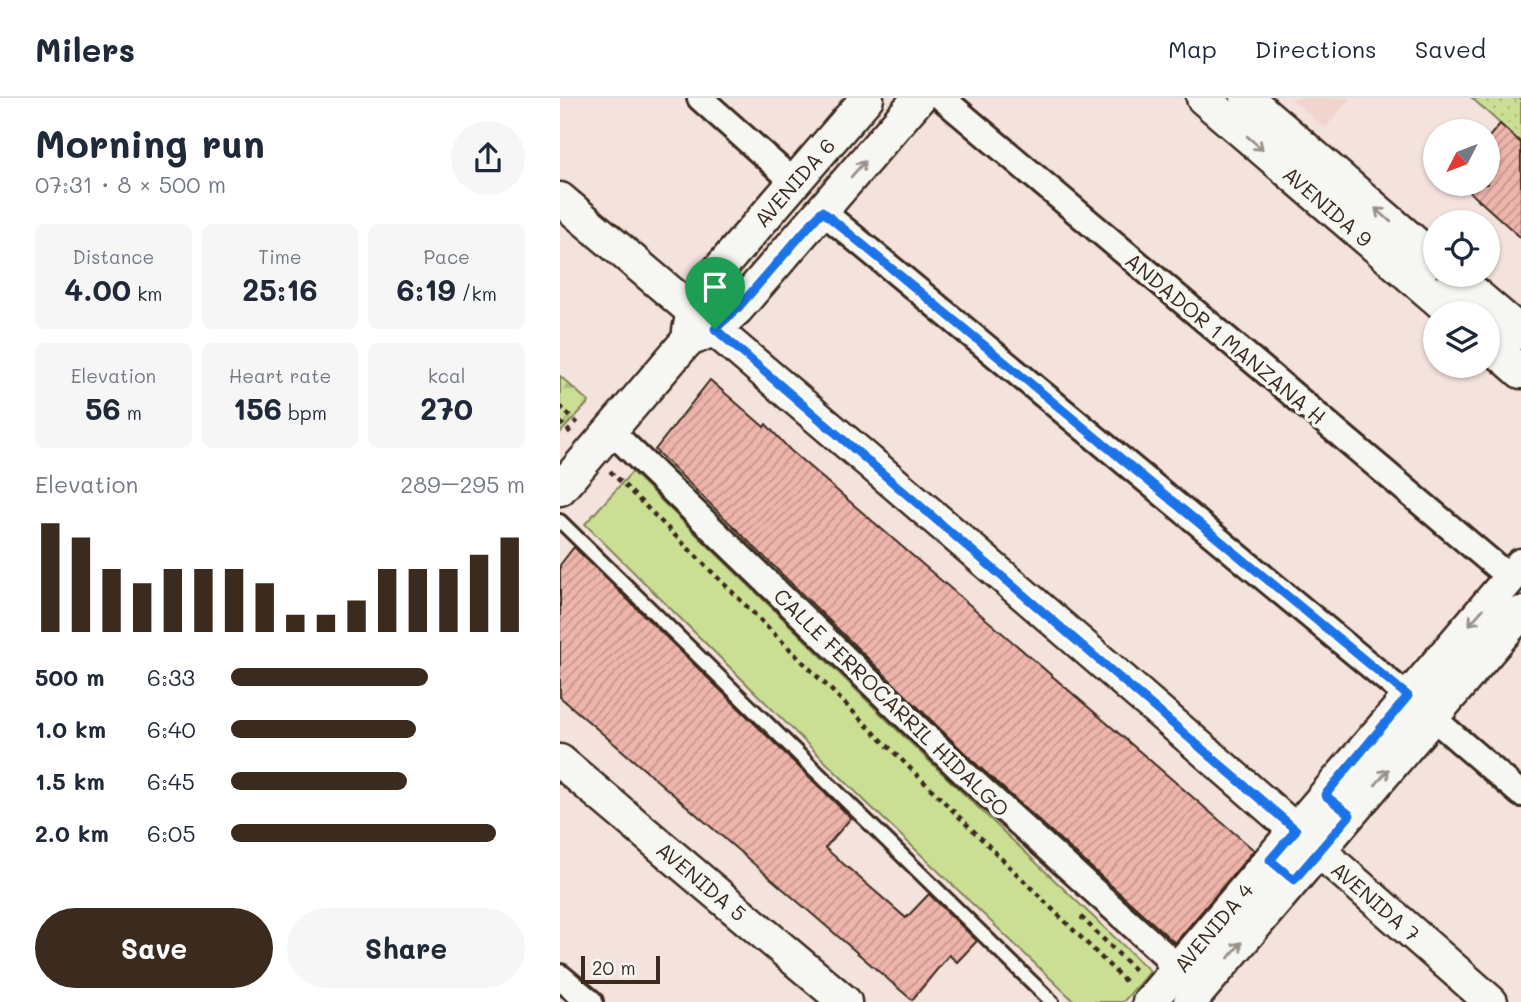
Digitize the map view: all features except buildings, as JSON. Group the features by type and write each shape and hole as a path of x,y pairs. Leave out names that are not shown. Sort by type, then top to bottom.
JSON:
{"street":[{"path":"700,98 794,182"},
{"name":"AVENIDA 6","path":"698,327 704,287 867,98"},
{"name":"AVENIDA 6","path":"560,489 698,327 737,309 919,98"},
{"name":"ANDADOR 1 MANZANA H","path":"942,98 1515,571"},
{"name":"AVENIDA 9","path":"1203,98 1439,301"},
{"name":"AVENIDA 9","path":"1247,98 1423,250"},
{"name":"AVENIDA 7","path":"560,199 698,327 1296,830 1491,1002"},
{"path":"822,211 1408,696"},
{"path":"1467,287 1521,333"},
{"path":"1500,354 1521,372"},
{"name":"CALLE FERROCARRIL HIDALGO","path":"601,442 1165,955 1173,974"},
{"name":"AVENIDA 4","path":"1143,997 1173,974 1515,571"},
{"name":"AVENIDA 4","path":"1199,999 1294,880 1521,613"},
{"path":"1432,717 1521,794"},
{"name":"AVENIDA 5","path":"560,761 845,1002"},
{"path":"1325,795 1350,815"},
{"path":"1270,860 1294,880"},
{"path":"560,977 590,1002"}],"lane":[{"path":"560,521 1052,1002"}],"path":[{"path":"560,422 601,442 1143,997"}],"shaded area":[{"path":"1290,98 1351,98 1325,128"}],"green space":[{"path":"1472,98 1521,98 1521,143 1500,124 1500,119 1495,119"},
{"path":"560,376 589,402 560,433"},
{"path":"632,472 1150,971 1123,1002 1075,1002 866,802 585,524"}],"route":[{"path":"822,211 1408,696 1325,795 1350,815 1294,880 1270,860 1296,830 715,329 737,309 822,211"}]}
